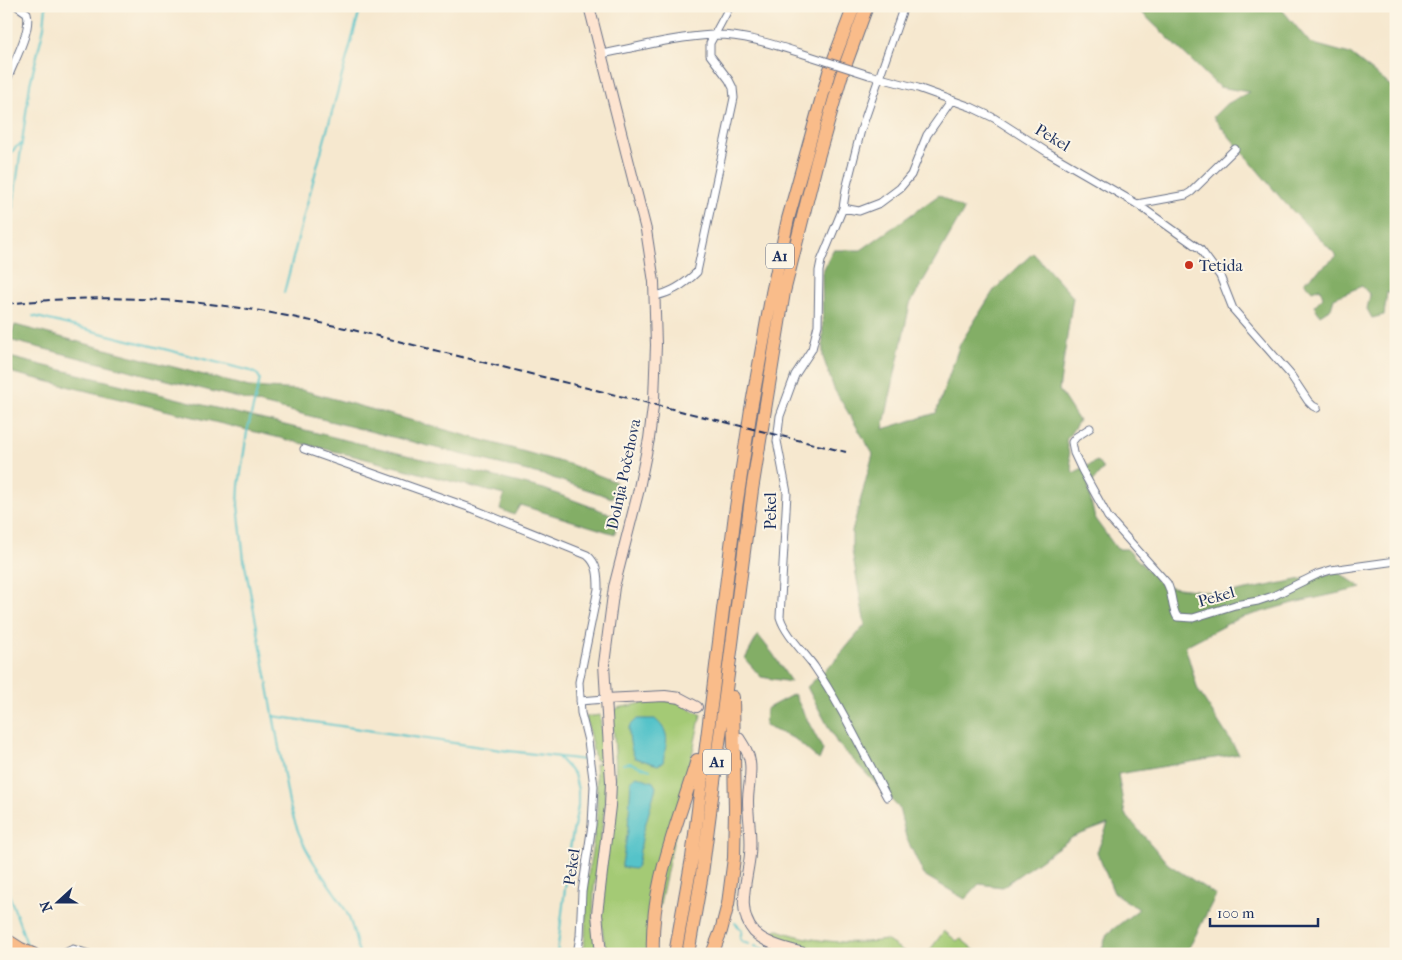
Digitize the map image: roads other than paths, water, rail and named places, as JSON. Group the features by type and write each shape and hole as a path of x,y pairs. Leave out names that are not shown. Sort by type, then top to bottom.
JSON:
{"highway":[{"name":"A1","path":"688,954 696,873 704,707 751,410 772,293 788,219 829,72 854,6"},
{"name":"A1","path":"675,954 696,873 732,651 752,490 784,292 817,161 842,77 867,6"},
{"path":"712,954 728,904 734,858 735,810 732,703 736,668 732,651"},
{"path":"653,954 653,923 661,874 698,759 704,707"}],"main road":[{"name":"Dolnja Počehova","path":"589,6 646,230 655,296 656,345 654,399 642,471 614,587 604,664 610,806 596,914 601,954"},
{"path":"605,700 665,696 680,698 704,707"},
{"path":"739,738 748,752 750,762 748,800 750,852 744,910 747,920 754,932 765,940 784,948 807,954"},
{"path":"6,939 34,954"},
{"path":"6,947 20,948"}],"street":[{"path":"6,83 23,40 28,17 27,13 17,6"},
{"path":"655,296 676,289 690,280 697,272 734,98 733,88 729,80 710,55 710,44 730,6"},
{"name":"Pekel","path":"887,796 814,666 783,628 780,617 787,493 777,441 780,416 795,375 812,349 818,325 820,266 843,208 860,130 904,6"},
{"name":"Pekel","path":"602,54 672,39 714,35 764,41 869,75 918,88 994,118 1047,152 1137,204 1200,249 1220,276 1233,309 1290,374 1308,401 1317,408"},
{"path":"843,208 860,211 880,203 900,188 911,175 927,135 951,101"},
{"path":"1137,204 1186,195 1192,192 1234,149"},
{"name":"Pekel","path":"1090,428 1072,442 1074,453 1108,517 1167,583 1172,592 1174,611 1177,617 1193,618 1235,605 1258,602 1318,574 1331,570 1396,561"},
{"name":"Pekel","path":"304,449 468,508 587,555 594,561 598,577 598,589 579,682 580,701 594,786 592,825 582,892 580,936 577,954"},
{"path":"580,701 605,700"},
{"path":"62,954 72,949 89,954"}],"water":[{"path":"637,719 655,719 664,729 666,739 663,762 658,765 635,758 630,743 629,727"},
{"path":"637,776 653,782 656,787 643,833 637,867 634,869 622,867 622,864 628,830 631,780"}],"waterway":[{"path":"6,258 30,84 44,27 46,6"},
{"path":"284,293 361,6"},
{"path":"6,159 22,143"},
{"path":"33,316 251,371 258,375 260,379 247,432 239,486 238,505 244,560 289,803 305,847 349,917 359,954"},
{"path":"273,716 501,750 585,760"},
{"path":"557,954 570,848 578,806 578,790 574,774 558,757"},
{"path":"623,764 630,763 650,770"},
{"path":"6,886 28,947"},
{"path":"735,923 742,930 740,939 749,944"},
{"path":"755,946 776,954"}],"railway":[{"path":"6,304 65,299 124,298 182,301 267,312 345,328 846,452"}],"place":[{"name":"Tetida","path":"1189,265"}]}
